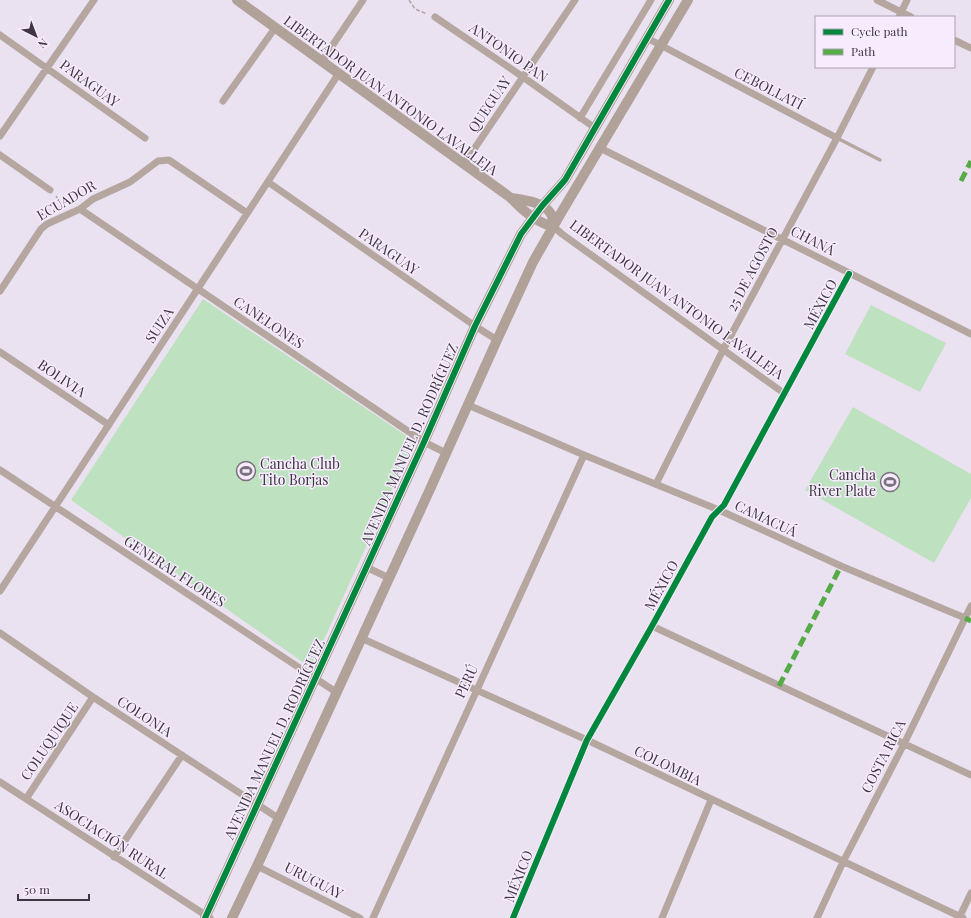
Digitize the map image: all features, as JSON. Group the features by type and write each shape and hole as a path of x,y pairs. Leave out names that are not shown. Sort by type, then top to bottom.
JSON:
{"street":[{"path":"0,136 94,0"},
{"name":"LIBERTADOR JUAN ANTONIO LAVALLEJA","path":"236,0 511,198 533,217 547,225 554,227 785,394"},
{"path":"322,61 363,0"},
{"name":"QUEGUAY","path":"464,164 575,0"},
{"path":"580,118 651,0"},
{"name":"AVENIDA MANUEL D. RODRÍGUEZ","path":"207,917 424,442 475,326 521,234 533,217 565,180 669,0"},
{"path":"232,918 533,262 688,0"},
{"path":"877,0 900,15 907,0"},
{"name":"ANTONIO PAN","path":"435,17 595,128"},
{"path":"223,101 275,28"},
{"name":"PARAGUAY","path":"0,35 145,138"},
{"name":"CEBOLLATÍ","path":"647,38 837,138"},
{"path":"955,40 971,48"},
{"name":"25 DE AGOSTO","path":"656,484 723,350 837,138 872,68"},
{"name":"SUIZA","path":"0,591 338,73"},
{"name":"CHANÁ","path":"600,148 971,334"},
{"path":"0,154 50,190"},
{"name":"ECUADOR","path":"0,291 41,228 71,212 80,209 93,199 130,182 158,161 169,160 247,213"},
{"name":"PARAGUAY","path":"268,182 497,340"},
{"name":"LIBERTADOR JUAN ANTONIO LAVALLEJA","path":"511,198 542,206 551,213 554,227"},
{"name":"CANELONES","path":"80,209 424,442 446,453"},
{"name":"MÉXICO","path":"514,918 587,740 712,517 724,505 849,274"},
{"name":"BOLIVIA","path":"0,352 108,425"},
{"name":"CAMACUÁ","path":"468,405 584,455 719,510 841,566 965,618"},
{"name":"PERÚ","path":"373,918 584,455"},
{"name":"GENERAL FLORES","path":"0,470 336,692"},
{"path":"366,568 389,578"},
{"name":"COSTA RICA","path":"817,918 843,862 904,744 971,606"},
{"path":"652,626 971,775"},
{"name":"COLONIA","path":"0,633 93,697 278,818"},
{"name":"COLOMBIA","path":"361,638 587,740 960,917"},
{"name":"COLUQUIQUE","path":"26,799 93,697"},
{"path":"114,857 182,755"},
{"name":"ASOCIACIÓN RURAL","path":"0,782 207,917"},
{"path":"662,918 711,800"},
{"name":"URUGUAY","path":"257,866 360,918"},
{"path":"960,917 971,893"}],"lane":[{"name":"CEBOLLATÍ","path":"837,138 880,160"}],"path":[{"path":"409,0 415,9 435,17"},
{"path":"50,190 71,212"}],"green space":[{"name":"Cancha Club Tito Borjas","path":"203,299 414,441 311,668 71,500"},
{"path":"871,305 946,343 920,392 845,354"},
{"name":"Cancha River Plate","path":"853,407 971,474 971,498 934,563 805,490"}],"marked path":[{"path":"961,181 971,161"},
{"path":"779,686 841,566"},
{"path":"965,618 971,621"}],"cycle path":[{"path":"205,918 424,442 475,326 521,234 542,206 565,180 669,0"},
{"path":"513,918 587,740 712,517 724,505 849,274"}],"place":[{"name":"Cancha Club Tito Borjas","path":"246,471"},
{"name":"Cancha River Plate","path":"890,482"}]}
